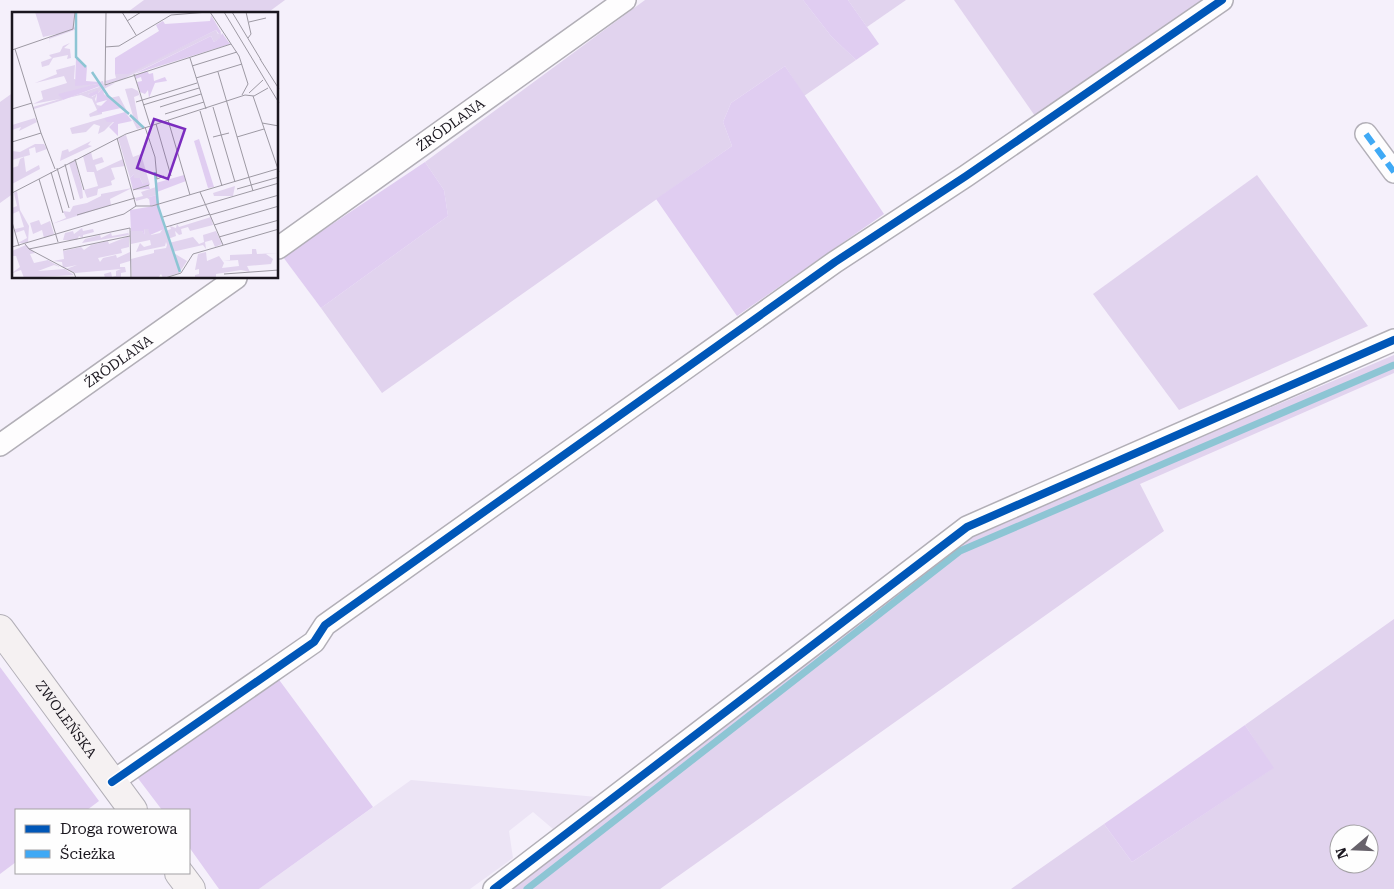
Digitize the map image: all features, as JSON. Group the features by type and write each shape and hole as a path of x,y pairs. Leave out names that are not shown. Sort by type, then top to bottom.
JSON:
{"street":[{"name":"ŹRÓDLANA","path":"279,247 625,0"},
{"path":"112,782 314,642 325,625 835,262 966,176 1222,0"},
{"path":"1366,134 1394,172"},
{"name":"ŹRÓDLANA","path":"0,445 235,279"},
{"path":"494,889 967,527 1394,340"},
{"name":"ZWOLEŃSKA","path":"0,629 132,809"},
{"path":"180,874 191,889"}],"shaded area":[{"path":"144,0 285,0 269,12 128,12"},
{"path":"645,0 803,0 831,36 856,60 804,96 785,66 731,103 723,122 732,146 382,393 321,308 448,216 444,190 425,162"},
{"path":"803,0 848,0 879,44 856,60 831,36"},
{"path":"848,0 906,0 867,27"},
{"path":"954,0 1203,0 1035,116"},
{"path":"785,66 884,214 737,316 656,199 732,146 723,122 731,103"},
{"path":"12,93 12,194 0,203 0,102"},
{"path":"425,162 444,190 448,216 321,308 283,257"},
{"path":"1257,175 1368,326 1179,410 1093,294"},
{"path":"1394,355 1394,373 1140,484 1164,531 660,889 509,889 967,540 1109,476"},
{"path":"1394,619 1394,889 1011,889 1104,824 1132,862 1273,768 1245,725"},
{"path":"0,667 99,801 88,809 15,809 15,863 0,874"},
{"path":"277,677 373,807 259,889 219,889 190,848 190,809 161,809 137,777"},
{"path":"1245,725 1274,768 1132,862 1104,824"},
{"path":"411,780 597,797 553,829 533,812 509,831 513,858 470,889 259,889"}],"waterway":[{"path":"527,889 960,551 1394,365"}],"marked path":[{"path":"1366,134 1394,172"}],"cycle path":[{"path":"112,782 314,642 325,625 835,262 966,176 1222,0"},
{"path":"494,889 967,527 1394,340"}]}
